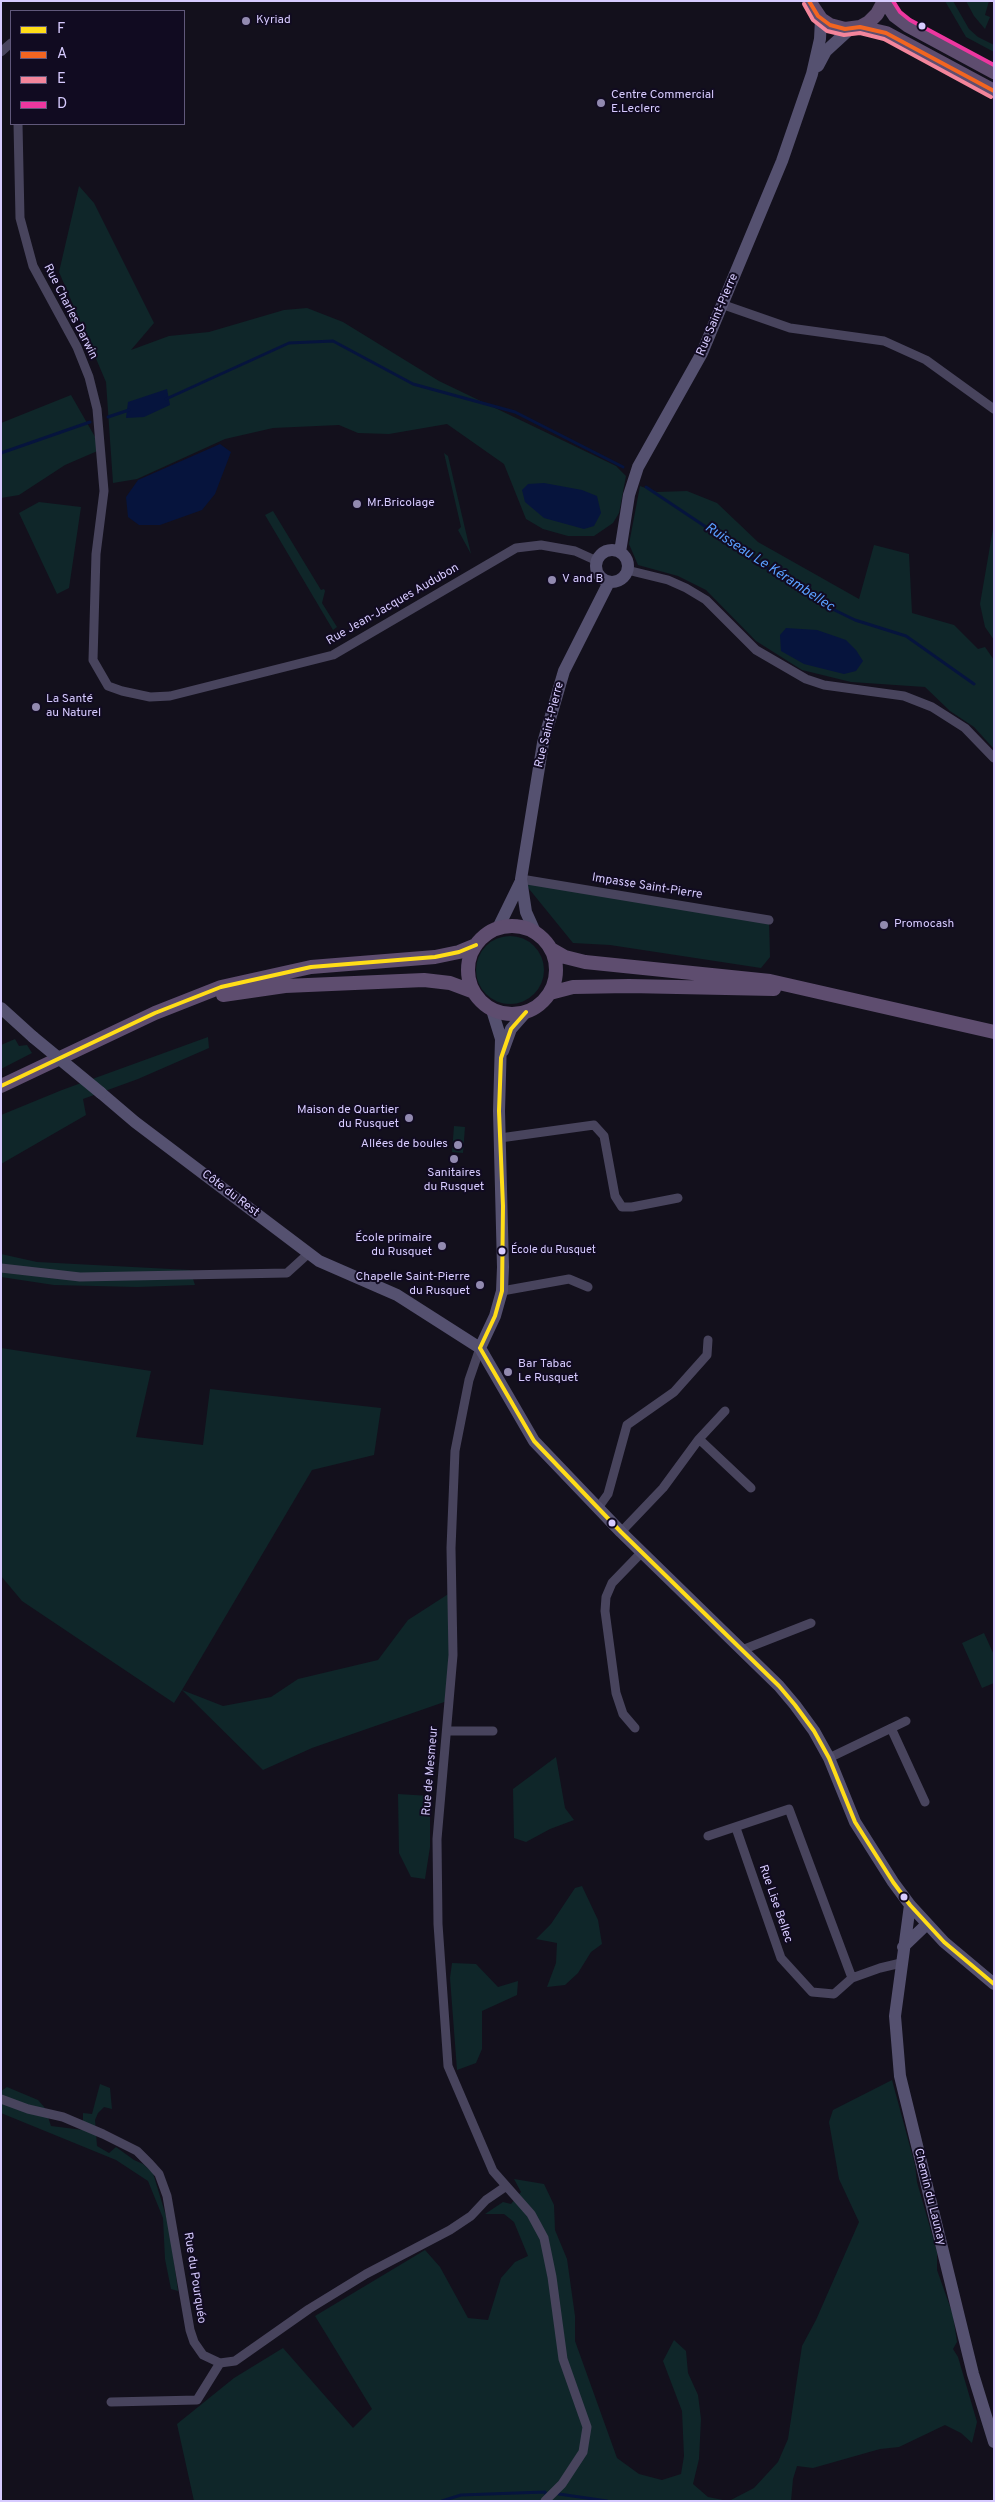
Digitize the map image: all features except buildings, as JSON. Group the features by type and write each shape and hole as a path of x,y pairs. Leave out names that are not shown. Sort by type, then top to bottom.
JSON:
{"main road":[{"path":"809,1 821,20 835,27 886,33 994,91"},
{"path":"855,28 877,14 885,1 895,16 907,25 994,72"},
{"path":"551,949 556,971 550,993 540,1005 526,1012 512,1014 492,1010 481,1002 474,992 468,968 476,945 482,938 498,928 517,926 535,932 551,949 565,957 585,962 738,976 770,981 802,990 994,1032"},
{"path":"1,1086 107,1034 221,987 282,972 336,964 435,957 459,952 476,945"},
{"path":"188,1001 257,989 368,982 437,981 474,992"},
{"path":"550,993 573,987 629,986 802,990"}],"street":[{"name":"Rue Saint-Pierre","path":"620,552 629,495 638,466 692,374 724,305 782,161 812,74 820,39 821,20"},
{"name":"Rue Saint-Pierre","path":"812,74 826,51 855,28"},
{"name":"Rue Charles Darwin","path":"18,125 20,218 33,266 77,347 89,377 97,409 104,491 96,554 93,660 108,686"},
{"path":"724,305 790,328 884,341 926,360 994,409"},
{"name":"Rue Jean-Jacques Audubon","path":"108,686 150,697 170,696 333,655 425,600 522,546 541,545 575,551 597,561"},
{"path":"606,551 620,552 627,561 627,570 622,579 608,582 600,576 597,561 606,551"},
{"path":"627,570 659,577 686,588 706,600 756,650 806,679 824,685 904,696 932,706 965,728 994,758"},
{"name":"Rue Saint-Pierre","path":"498,928 521,879 543,743 555,697 573,649 608,582"},
{"name":"Rue Saint-Pierre","path":"521,879 526,912 535,932"},
{"name":"Impasse Saint-Pierre","path":"521,879 769,920"},
{"name":"Côte du Rest","path":"1,1008 135,1122 319,1261 397,1295 480,1348"},
{"path":"492,1010 501,1039 502,1291 495,1316 480,1348 534,1441 621,1532 779,1686 795,1705 814,1731 829,1758 855,1822 910,1905 944,1942 994,1984"},
{"path":"501,1058 511,1029 526,1012"},
{"path":"500,1138 594,1125 604,1136 615,1196 622,1206 632,1207 678,1198"},
{"path":"1,1268 80,1276 287,1273 309,1253"},
{"path":"502,1291 569,1279 588,1286"},
{"path":"598,1508 608,1494 627,1424 674,1392 708,1354 708,1340"},
{"name":"Rue de Mesmeur","path":"480,1348 469,1380 455,1452 451,1548 453,1655 448,1731 437,1839 437,1883 448,2066 493,2171 530,2214 544,2238 552,2277 563,2359 587,2427 583,2452 562,2484 545,2501"},
{"path":"621,1532 663,1488 699,1439 725,1412"},
{"path":"699,1439 751,1488"},
{"path":"634,1728 623,1714 616,1693 605,1612 606,1597 612,1583 642,1552"},
{"path":"742,1650 811,1622"},
{"path":"829,1758 906,1721"},
{"path":"891,1728 925,1802"},
{"path":"448,1731 493,1731"},
{"path":"708,1836 789,1809 852,1978 880,1968 901,1964"},
{"name":"Rue Lise Bellec","path":"736,1828 781,1958 812,1992 834,1994 852,1978"},
{"name":"Chemin du Launay","path":"910,1905 895,2016 896,2047 903,2095 971,2365 994,2442"},
{"path":"903,1947 927,1924"},
{"name":"Rue du Pourquéo","path":"1,2098 28,2109 63,2117 103,2134 136,2151 159,2174 172,2217 190,2330 197,2348 208,2358 220,2363"},
{"path":"111,2402 197,2400 220,2363 236,2361 309,2309 366,2274 450,2230 471,2216 486,2200 505,2187"}],"green space":[{"path":"945,1 953,1 969,29 978,37 994,45 994,52 966,37"},
{"path":"966,1 989,1 985,15 990,17 985,29 974,16"},
{"path":"79,186 94,203 154,323 131,350 169,336 209,332 284,310 307,308 343,322 439,381 616,466 626,476 619,513 613,523 594,536 568,536 543,529 526,519 504,464 447,424 389,434 358,433 339,425 273,428 225,439 137,479 113,483 106,382 59,272"},
{"path":"71,395 102,449 65,465 19,495 1,498 1,423"},
{"path":"444,453 448,456 471,554 458,530 461,527"},
{"path":"640,486 657,492 687,491 717,503 758,542 859,599 874,545 909,554 912,613 954,625 978,649 985,647 994,660 994,749 974,727 950,711 925,687 851,682 802,670 756,641 706,590 678,576 638,565 629,544"},
{"path":"39,502 81,507 69,588 57,594 19,513"},
{"path":"273,511 321,590 324,589 322,603 337,627 333,630 265,515"},
{"path":"994,523 994,640 985,627 980,604"},
{"path":"521,879 769,920 770,957 761,968 610,945 573,943"},
{"path":"503,936 517,936 529,941 539,951 544,963 544,977 539,989 529,999 517,1004 503,1004 491,999 481,989 476,977 476,963 481,951 491,941"},
{"path":"208,1037 209,1048 138,1079 83,1099 86,1115 1,1164 1,1115 62,1090"},
{"path":"15,1039 19,1046 27,1045 32,1053 1,1069 1,1045"},
{"name":"Allées de boules","path":"454,1126 465,1127 463,1153 452,1152"},
{"path":"1,1254 37,1262 190,1270 195,1285 137,1287 54,1285 1,1277"},
{"path":"1,1348 151,1371 136,1437 203,1445 210,1389 381,1408 374,1455 312,1470 174,1703 22,1601 1,1576"},
{"path":"453,1591 450,1700 312,1748 263,1770 182,1690 223,1706 271,1697 298,1679 378,1660 408,1620"},
{"path":"984,1633 994,1655 994,1683 982,1688 962,1643"},
{"path":"556,1757 565,1808 574,1820 550,1829 526,1842 514,1838 513,1789"},
{"path":"398,1794 430,1796 430,1847 425,1879 411,1877 399,1853"},
{"path":"582,1886 598,1920 602,1944 591,1952 578,1973 565,1985 547,1987 556,1963 557,1943 536,1939 551,1924 575,1888"},
{"path":"452,1963 476,1964 498,1987 518,1981 517,1995 482,2011 482,2049 476,2063 457,2070 450,1978"},
{"path":"892,2080 915,2165 917,2182 937,2252 937,2270 953,2315 957,2342 953,2349 958,2357 977,2422 972,2443 961,2433 945,2425 899,2447 880,2449 813,2468 797,2466 793,2479 791,2501 729,2501 754,2488 778,2462 788,2439 802,2346 816,2320 859,2222 839,2179 829,2122 833,2110"},
{"path":"100,2084 110,2088 112,2109 104,2107 98,2113 95,2120 97,2146 109,2153 116,2147 143,2164 153,2173 169,2226 178,2291 171,2289 165,2259 163,2218 148,2181 116,2160 1,2113 1,2091 7,2087 38,2100 45,2108 51,2126 83,2130 83,2113 92,2114"},
{"path":"514,2179 544,2184 554,2205 555,2230 567,2259 575,2316 575,2341 617,2458 639,2474 662,2480 681,2474 684,2456 682,2411 663,2361 674,2340 686,2351 688,2373 698,2395 701,2419 699,2459 693,2484 708,2497 728,2501 194,2501 177,2424 234,2378 283,2348 353,2428 372,2409 315,2316 425,2250 440,2267 468,2318 488,2320 501,2278 515,2262 528,2256 514,2222 504,2214 485,2214 503,2202 511,2204 521,2192"}],"water":[{"path":"167,389 170,405 144,417 126,418 128,402"},
{"path":"220,444 231,452 215,494 202,510 160,525 139,525 128,517 126,497 138,480"},
{"path":"544,483 582,490 597,496 601,513 594,526 584,529 544,518 525,502 522,490 528,484"},
{"path":"786,628 817,630 846,640 863,661 856,671 844,674 804,664 781,651 780,635"}],"waterway":[{"name":"Ruisseau Le Kérambellec","path":"166,399 289,343 333,341 413,384 515,412 623,467"},
{"name":"Ruisseau Le Kérambellec","path":"108,417 129,410"},
{"name":"Ruisseau Le Kérambellec","path":"1,453 90,422"},
{"name":"Ruisseau Le Kérambellec","path":"646,487 820,603 855,620 906,636 974,684"},
{"path":"442,2501 461,2495 545,2492 547,2496"},
{"path":"559,2494 607,2501"}],"transit line":[{"name":"A","path":"809,1 818,16 830,25 845,29 860,27 886,33 994,91"},
{"name":"D","path":"893,1 900,12 910,20 994,65"},
{"name":"E","path":"804,4 813,20 827,31 844,35 860,33 884,39 991,97"},
{"name":"F","path":"1,1086 155,1013 221,987 311,967 435,957 459,952 476,945"},
{"name":"F","path":"480,1348 495,1316 502,1291 503,1206 499,1111 501,1058 511,1029 526,1012"},
{"name":"F","path":"480,1348 534,1441 621,1532 779,1686 795,1705 814,1731 829,1758 855,1822 893,1882 910,1905 944,1942 994,1984"}],"place":[{"name":"Kyriad","path":"246,21"},
{"name":"Centre Commercial E.Leclerc","path":"601,103"},
{"name":"Mr.Bricolage","path":"357,504"},
{"name":"V and B","path":"552,580"},
{"name":"La Santé au Naturel","path":"36,707"},
{"name":"Promocash","path":"884,925"},
{"name":"Maison de Quartier du Rusquet","path":"409,1118"},
{"name":"Allées de boules","path":"458,1145"},
{"name":"Sanitaires du Rusquet","path":"454,1159"},
{"name":"École primaire du Rusquet","path":"442,1246"},
{"name":"École du Rusquet","path":"502,1251"},
{"name":"Chapelle Saint-Pierre du Rusquet","path":"480,1285"},
{"name":"Bar Tabac Le Rusquet","path":"508,1372"}]}
